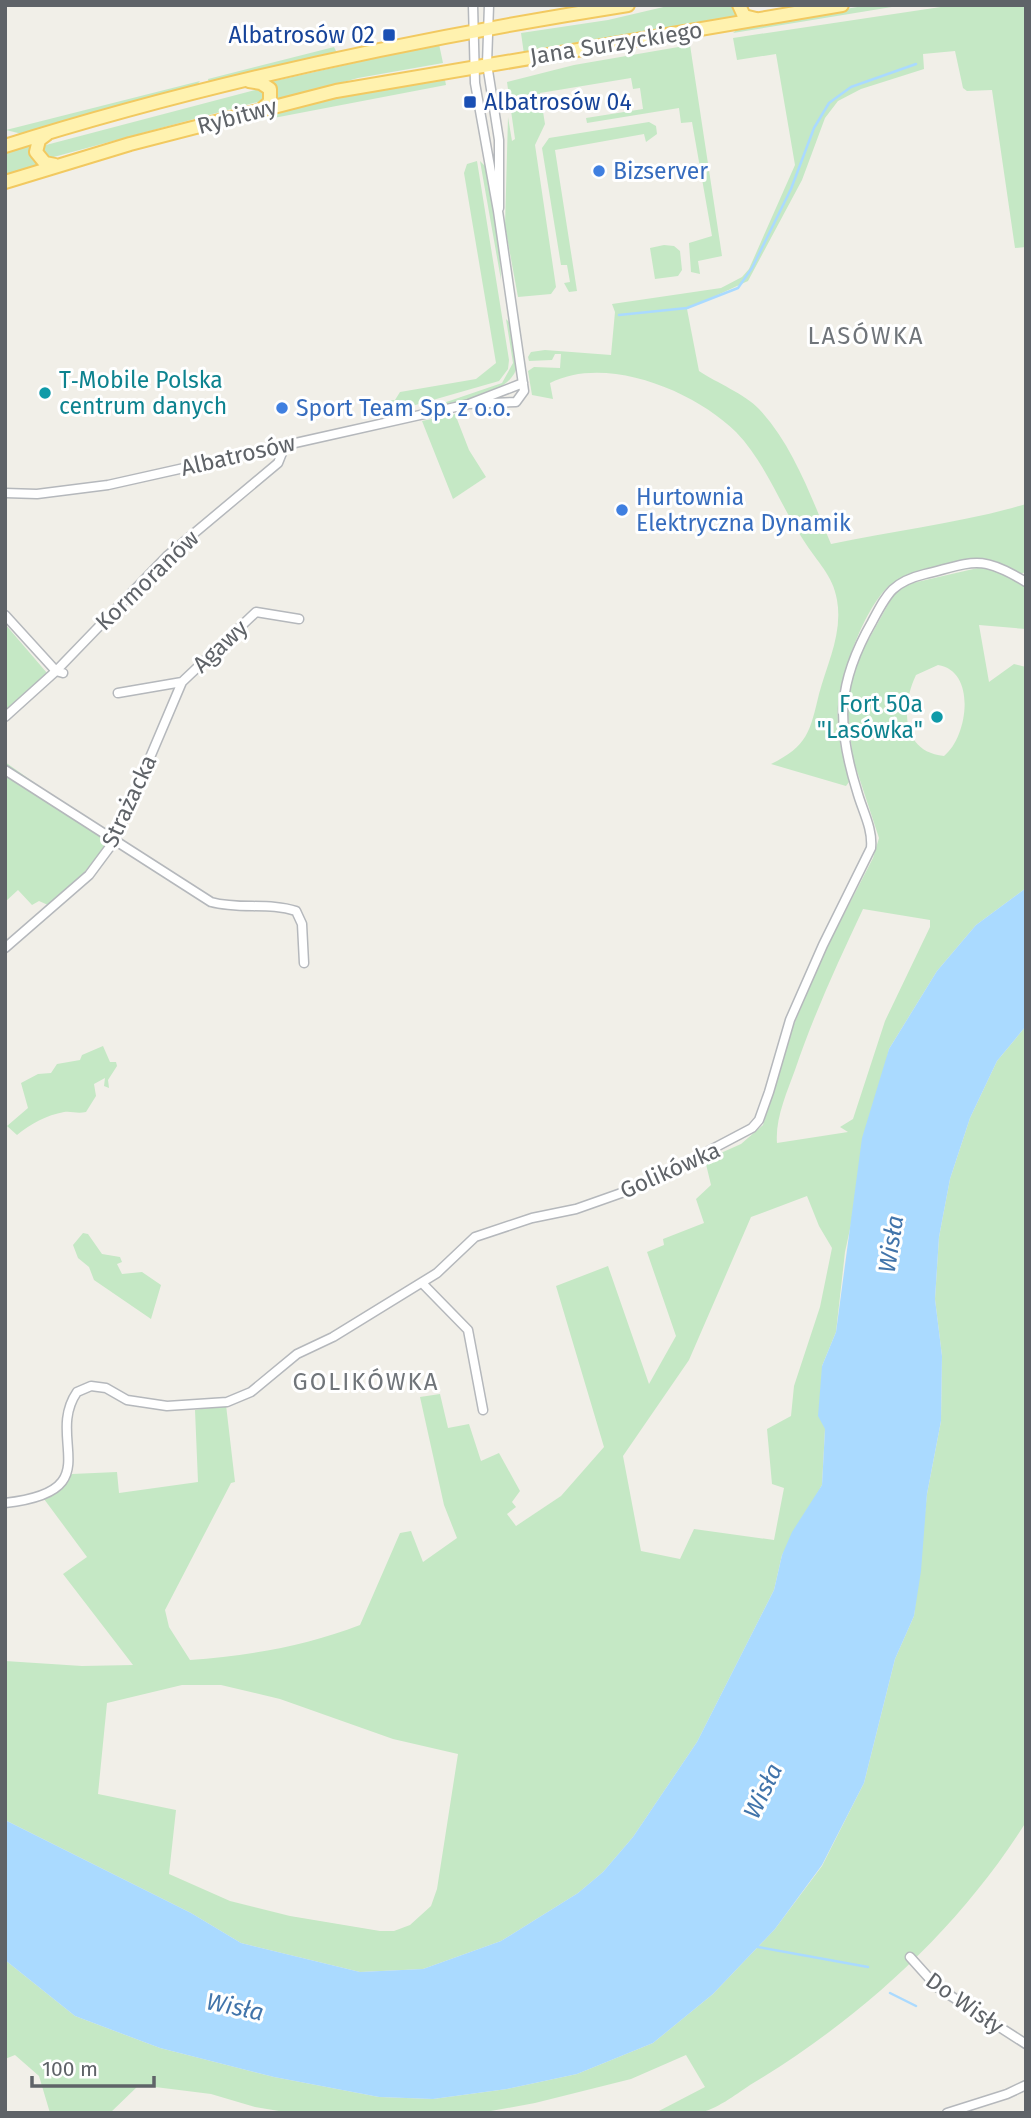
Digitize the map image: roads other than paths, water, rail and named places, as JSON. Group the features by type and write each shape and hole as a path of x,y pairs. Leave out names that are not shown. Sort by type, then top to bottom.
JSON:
{"main road":[{"name":"Jana Surzyckiego","path":"473,31 628,5"},
{"path":"739,5 746,17 759,19"},
{"name":"Jana Surzyckiego","path":"473,67 842,5"},
{"name":"Rybitwy","path":"5,146 242,81 473,31"},
{"name":"Rybitwy","path":"5,182 60,164 260,110 335,92 473,67"},
{"path":"242,81 261,82 270,89 270,102 260,110"},
{"path":"51,132 39,139 36,152 45,163 60,164"}],"street":[{"path":"473,5 473,67 524,387"},
{"path":"489,5 487,64 500,152 498,211"},
{"name":"Albatrosów","path":"5,493 37,494 88,488 469,404 524,387"},
{"name":"Albatrosów","path":"469,404 516,402 524,387"},
{"name":"Kormoranów","path":"5,717 60,672 167,556 278,463 286,443"},
{"name":"Golikówka","path":"5,1503 36,1499 53,1490 65,1476 70,1460 67,1414 76,1392 91,1386 106,1388 127,1400 167,1406 227,1402 250,1392 297,1354 333,1337 422,1283 437,1273 475,1237 489,1230 576,1209 644,1185 752,1128 759,1120 769,1092 790,1020 871,848 870,831 848,761 841,714 847,670 860,642 891,589 912,577 979,561 1026,582"},
{"name":"Agawy","path":"182,682 256,612 299,619"},
{"path":"5,615 60,672"},
{"path":"118,693 182,682"},
{"name":"Strażacka","path":"5,948 89,875 116,840 182,682"},
{"path":"5,770 212,902 234,908 283,907 296,911 302,924 304,963"},
{"path":"422,1283 468,1330 483,1410"},
{"name":"Do Wisły","path":"910,1957 937,1987 1026,2044"},
{"path":"947,2113 1007,2094 1026,2085"}],"water":[{"name":"Wisła","path":"1026,888 1026,1026 997,1061 970,1118 950,1179 939,1237 935,1299 942,1356 941,1421 927,1494 921,1571 914,1616 895,1659 864,1783 822,1865 775,1929 713,1994 653,2043 577,2074 507,2089 433,2099 379,2097 274,2077 160,2048 75,2016 5,1960 5,1820 191,1913 241,1943 360,1972 423,1969 501,1941 578,1893 603,1872 633,1837 697,1742 774,1590 782,1555 792,1532 822,1485 825,1429 818,1416 822,1366 836,1332 862,1138 889,1049 937,971 976,925"}],"waterway":[{"path":"619,315 687,308 738,288 752,268 791,189 814,128 829,103 851,87 916,64"},
{"path":"758,1947 868,1967"},
{"path":"890,1993 916,2006"}],"place":[{"name":"Albatrosów 02","path":"389,35"},
{"name":"Albatrosów 04","path":"470,102"},
{"name":"Bizserver","path":"599,171"},
{"name":"T‑Mobile Polska centrum danych","path":"45,393"},
{"name":"Sport Team Sp. z o.o.","path":"282,408"},
{"name":"Hurtownia Elektryczna Dynamik","path":"622,510"},
{"name":"Fort 50a \"Lasówka\"","path":"937,717"}],"district":[{"name":"LASÓWKA","path":"866,336"},
{"name":"GOLIKÓWKA","path":"366,1382"}]}
